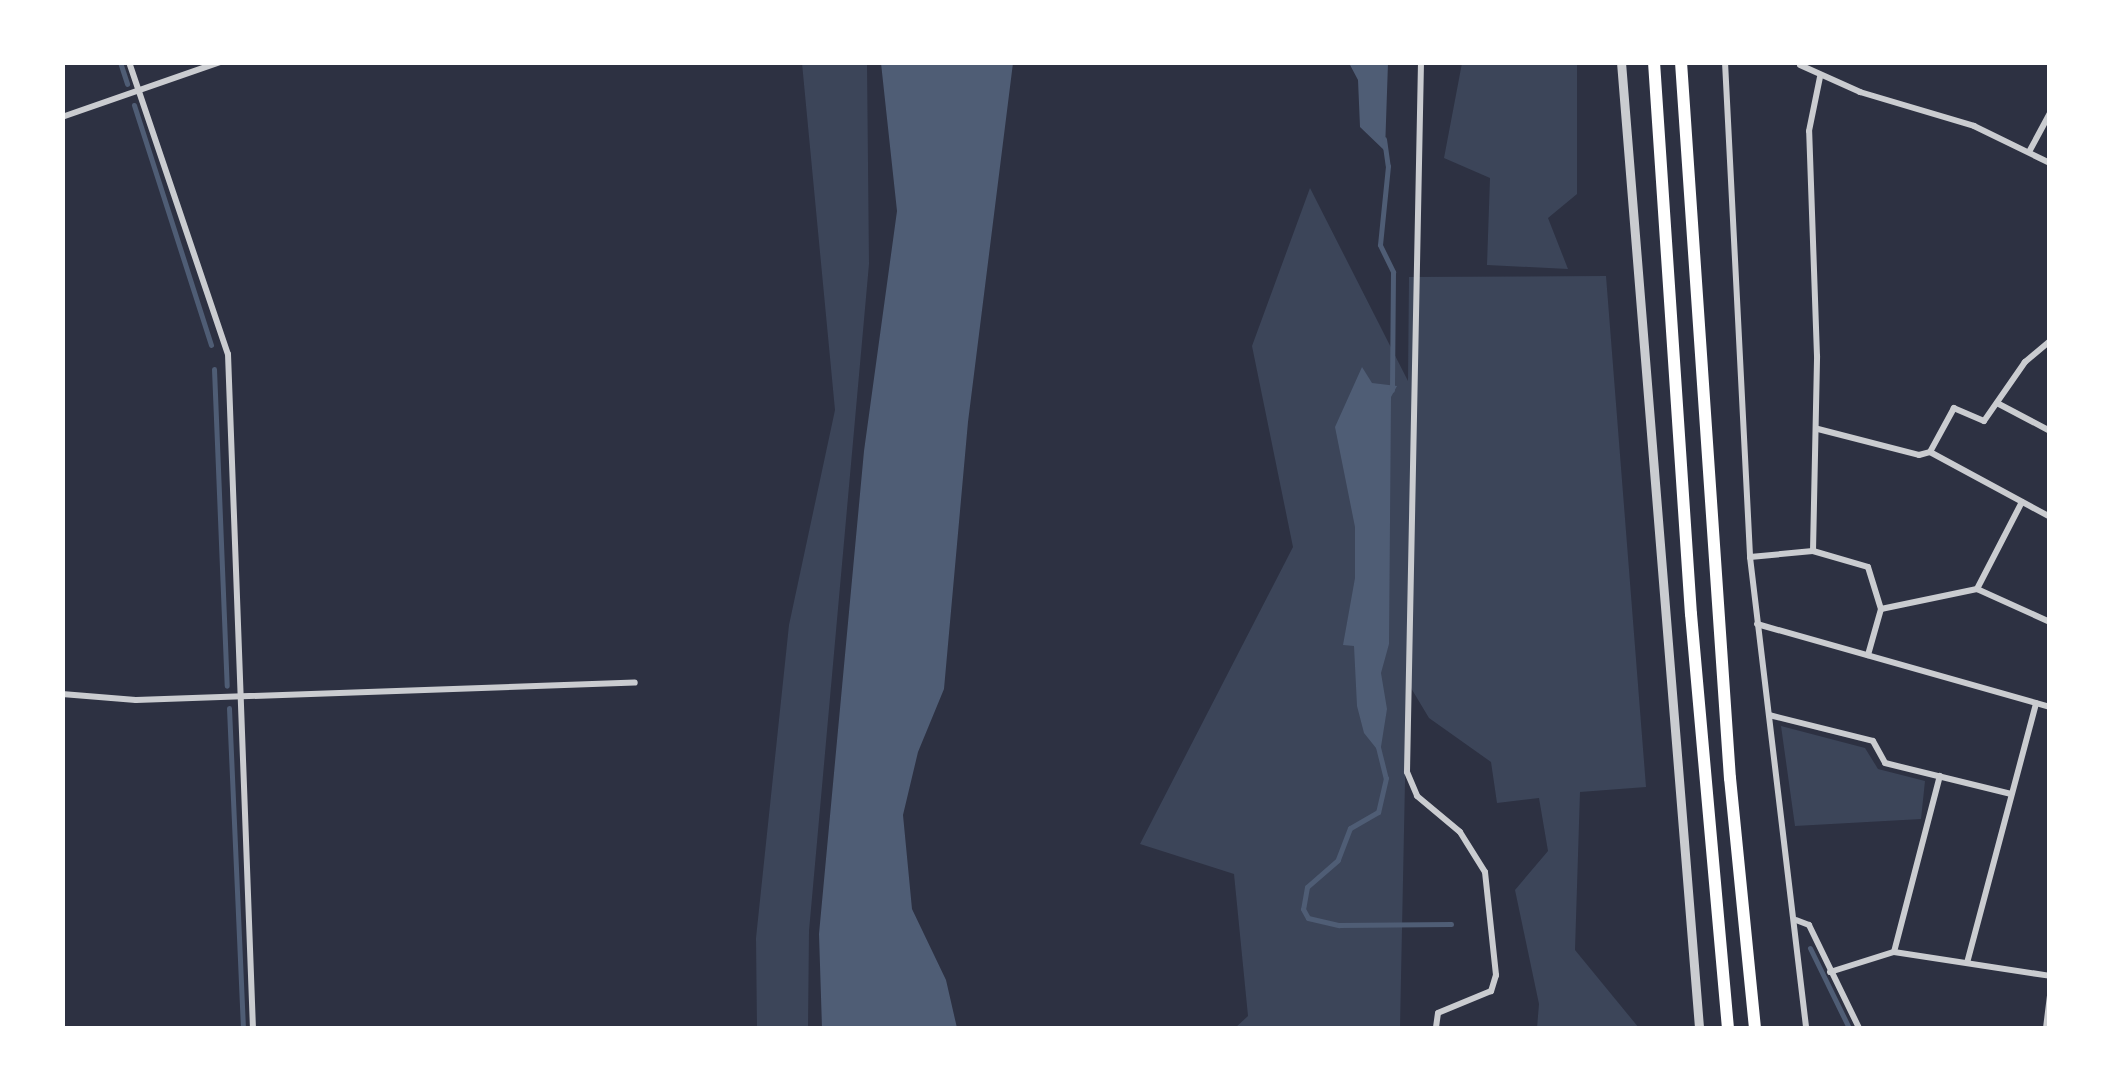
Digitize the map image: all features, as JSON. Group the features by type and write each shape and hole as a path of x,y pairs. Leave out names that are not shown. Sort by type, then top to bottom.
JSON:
{"highway":[{"path":"1654,62 1695,669 1728,1028"},
{"path":"1681,62 1726,723 1755,1028"}],"street":[{"path":"129,62 228,354 254,1028"},
{"path":"62,117 220,62"},
{"path":"1421,62 1407,772 1417,796 1460,832 1485,872 1496,976 1491,991 1438,1012 1436,1028"},
{"path":"1621,62 1699,1028"},
{"path":"1725,62 1750,557 1806,1028"},
{"path":"1790,62 1820,77 1974,126 2050,162"},
{"path":"1813,551 1818,429 1809,131 1820,77"},
{"path":"2029,152 2050,112"},
{"path":"1930,452 1954,408 1984,421 2050,341"},
{"path":"1996,402 2050,431"},
{"path":"1818,429 1918,455 1930,452 2050,517"},
{"path":"1978,590 2022,502"},
{"path":"1750,557 1813,551 1868,567 1881,608 1868,655"},
{"path":"1881,608 1978,590 2050,622"},
{"path":"1756,623 2050,707"},
{"path":"62,694 239,698 635,683"},
{"path":"1967,963 2036,703"},
{"path":"1769,714 1873,740 1886,763 2011,794"},
{"path":"1894,952 1940,776"},
{"path":"1795,920 1809,924 1858,1028"},
{"path":"1830,972 1894,952 2050,976"},
{"path":"2046,1028 2050,993"}],"shaded area":[{"path":"802,63 867,63 869,264 809,931 808,1028 757,1028 756,938 789,625 835,410"},
{"path":"881,63 1013,63 968,422 944,689 918,752 903,815 912,909 946,980 957,1028 822,1028 819,934 864,451 897,211"},
{"path":"1349,63 1388,63 1385,151 1360,127 1358,80"},
{"path":"1462,63 1577,63 1577,194 1548,218 1568,269 1487,265 1490,178 1444,158"},
{"path":"1310,188 1408,381 1409,277 1606,276 1646,787 1580,792 1575,950 1639,1028 1537,1028 1539,1004 1515,890 1548,851 1539,798 1497,803 1491,762 1429,718 1411,688 1409,584 1400,1028 1235,1028 1248,1016 1234,874 1140,844 1293,547 1252,346"},
{"path":"1362,367 1372,383 1397,386 1391,397 1389,644 1381,673 1387,709 1380,753 1364,733 1357,706 1354,646 1343,645 1355,578 1355,527 1335,427"},
{"path":"1781,726 1865,748 1878,769 1925,781 1921,819 1795,826"}],"waterway":[{"path":"120,62 127,84"},
{"path":"134,105 211,345"},
{"path":"1384,139 1388,166 1380,245 1393,272 1392,390"},
{"path":"214,369 227,686"},
{"path":"229,708 243,1028"},
{"path":"1378,747 1386,778 1378,812 1350,828 1338,860 1307,887 1303,909 1308,918 1339,925 1451,924"},
{"path":"1810,948 1849,1028"}]}
